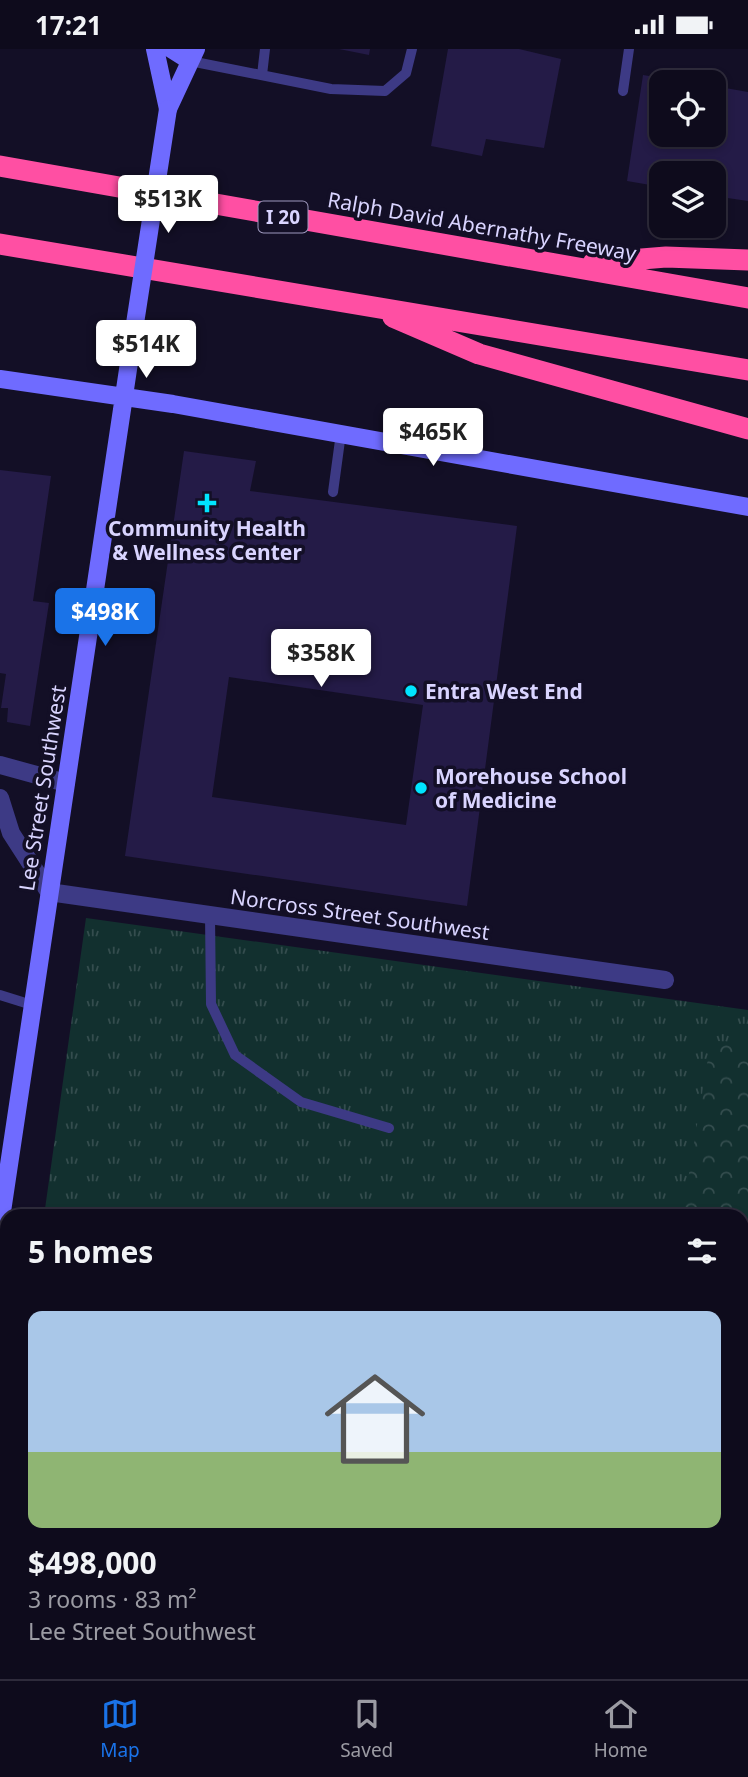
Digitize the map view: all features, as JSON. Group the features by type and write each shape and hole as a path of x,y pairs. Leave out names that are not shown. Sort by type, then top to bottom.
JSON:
{"highway":[{"name":"Ralph David Abernathy Freeway","path":"0,166 748,298"},
{"path":"0,244 748,370"},
{"path":"567,265 666,257 748,260"},
{"path":"363,304 479,354 748,429"}],"street":[{"name":"Lee Street Southwest","path":"155,49 168,109"},
{"path":"170,49 193,55"},
{"name":"Lee Street Southwest","path":"2,1209 168,109 193,55"},
{"path":"0,379 341,433 748,507"},
{"path":"0,765 66,783"},
{"path":"0,798 11,833 49,892"},
{"name":"Norcross Street Southwest","path":"49,892 665,980"}],"lane":[{"path":"262,75 265,49"},
{"path":"193,55 262,75 331,89 385,91 406,73 412,49"},
{"path":"623,92 629,49"},
{"path":"332,492 341,433"},
{"path":"209,915 211,1004 235,1055 301,1102 389,1128"},
{"path":"0,995 32,1005"}],"green space":[{"path":"86,918 748,1010 748,1209 45,1209"},
{"path":"711,1040 748,1046 748,1209 683,1209"}],"building":[{"path":"339,49 370,49 369,55"},
{"path":"448,49 519,49 561,59 544,148 486,139 482,156 431,146"},
{"path":"643,75 649,76 649,147 726,147 726,88 748,92 748,201 726,198 726,161 649,161 649,185 627,181"},
{"name":"Entra West End","path":"184,451 256,461 250,491 517,526 467,906 125,856","holes":["229,677 423,705 406,825 212,797"]},
{"path":"0,470 51,476 33,601 49,603 30,726 7,722 8,708 1,708 6,674 0,673"}],"place":[{"name":"Community Health & Wellness Center","path":"207,503"},
{"name":"Entra West End","path":"411,691"},
{"name":"Morehouse School of Medicine","path":"421,788"}]}
